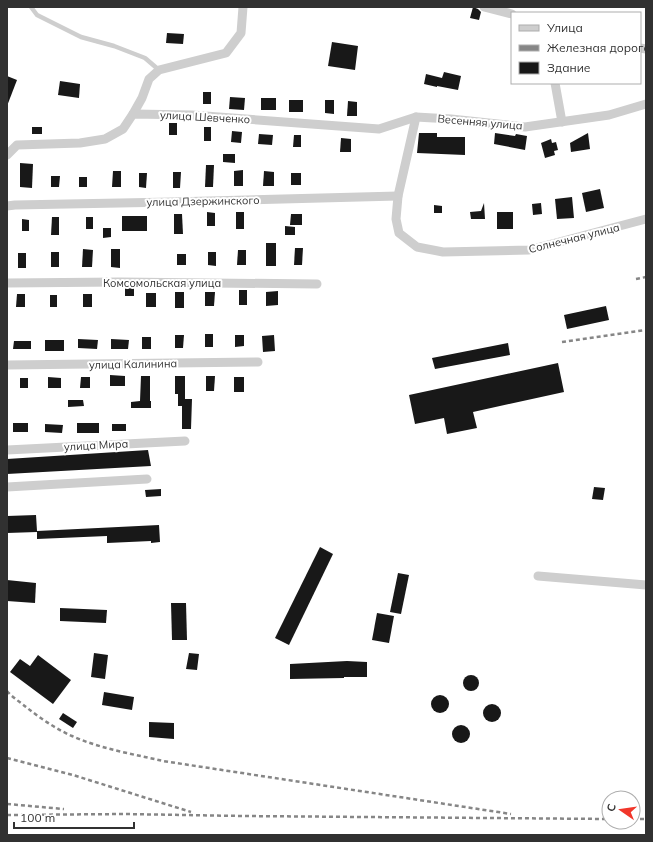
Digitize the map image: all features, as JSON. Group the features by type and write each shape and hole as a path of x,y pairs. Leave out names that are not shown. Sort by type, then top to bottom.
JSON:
{"street":[{"path":"7,155 16,145 80,143 105,139 123,129 142,98 149,79 159,70 226,53 241,33 243,7"},
{"path":"484,7 511,14"},
{"path":"555,84 562,122"},
{"name":"Весенняя улица","path":"416,118 451,119 525,127 609,116 646,104"},
{"name":"улица Шевченко","path":"133,114 192,115 379,129 416,118"},
{"path":"398,196 416,118"},
{"name":"улица Дзержинского","path":"7,206 398,196"},
{"name":"Солнечная улица","path":"398,196 396,219 399,233 417,247 443,252 529,250 646,219"},
{"name":"Комсомольская улица","path":"7,283 120,282 317,284"},
{"name":"улица Калинина","path":"7,364 258,362"},
{"name":"улица Мира","path":"7,450 185,441"},
{"path":"7,487 147,479"},
{"path":"538,576 646,585"}],"lane":[{"path":"31,7 37,15 81,37 114,46 145,58 159,70"}],"building":[{"path":"473,7 481,12 479,20 470,18"},
{"path":"167,33 184,34 183,44 166,43"},
{"path":"332,42 358,46 355,70 328,66"},
{"path":"444,72 461,76 458,90 424,84 426,74 442,78"},
{"path":"7,76 17,80 7,106"},
{"path":"60,81 80,84 79,98 58,95"},
{"path":"203,92 211,92 211,104 203,104"},
{"path":"230,97 245,98 244,110 229,109"},
{"path":"261,98 276,98 276,110 261,110"},
{"path":"289,100 303,100 303,112 289,112"},
{"path":"325,100 334,100 334,114 325,113"},
{"path":"348,101 357,102 357,116 347,116"},
{"path":"169,123 177,123 177,135 169,135"},
{"path":"32,127 42,127 42,134 32,134"},
{"path":"204,127 211,127 211,141 204,141"},
{"path":"232,131 242,132 241,143 231,142"},
{"path":"419,133 437,133 437,137 465,137 465,155 417,153"},
{"path":"495,133 527,136 525,150 494,144"},
{"path":"588,133 590,149 571,152 570,143"},
{"path":"259,134 273,135 272,145 258,144"},
{"path":"294,135 301,135 301,147 293,147"},
{"path":"341,138 351,139 351,152 340,152"},
{"path":"551,139 552,143 556,142 558,150 554,151 555,155 545,158 541,143"},
{"path":"223,154 235,154 235,163 223,162"},
{"path":"20,163 33,164 32,188 20,187"},
{"path":"206,165 214,165 213,187 205,187"},
{"path":"243,170 243,186 234,186 234,171"},
{"path":"113,171 121,171 121,187 112,187"},
{"path":"264,171 274,172 274,186 263,186"},
{"path":"173,172 181,172 180,188 173,188"},
{"path":"139,173 147,173 146,188 139,187"},
{"path":"291,173 301,173 301,185 291,185"},
{"path":"51,176 60,176 59,187 51,187"},
{"path":"79,177 87,177 87,187 79,187"},
{"path":"600,189 604,208 586,212 582,193"},
{"path":"572,197 574,218 557,219 555,199"},
{"path":"484,203 485,219 471,219 470,212 481,211"},
{"path":"541,203 542,214 533,215 532,204"},
{"path":"434,205 442,206 442,213 434,213"},
{"path":"207,212 215,213 215,226 207,226"},
{"path":"236,212 244,212 244,229 236,229"},
{"path":"497,212 513,212 513,229 497,229"},
{"path":"174,214 182,214 183,234 174,234"},
{"path":"291,214 302,214 302,225 290,225"},
{"path":"122,216 147,216 147,231 122,231"},
{"path":"52,217 59,217 59,235 51,235"},
{"path":"86,217 93,217 93,229 86,229"},
{"path":"22,219 29,220 29,231 22,231"},
{"path":"285,226 295,227 295,235 285,235"},
{"path":"103,228 111,228 111,237 103,238"},
{"path":"266,243 276,243 276,266 266,266"},
{"path":"295,248 303,248 302,265 294,265"},
{"path":"83,249 93,250 92,267 82,267"},
{"path":"111,249 120,249 120,268 111,267"},
{"path":"238,250 246,250 246,265 237,265"},
{"path":"51,252 59,252 59,267 51,267"},
{"path":"208,252 216,252 216,266 208,265"},
{"path":"18,253 26,253 26,268 18,268"},
{"path":"177,254 186,254 186,265 177,265"},
{"path":"125,288 134,288 134,296 125,296"},
{"path":"239,290 247,290 247,305 239,305"},
{"path":"278,291 278,305 266,306 266,292"},
{"path":"175,292 184,292 184,308 175,308"},
{"path":"205,292 215,292 214,306 205,306"},
{"path":"146,293 156,293 156,307 146,307"},
{"path":"17,294 25,294 25,307 16,307"},
{"path":"83,294 92,294 92,307 83,307"},
{"path":"50,295 57,295 57,307 50,307"},
{"path":"606,306 609,320 567,329 564,315"},
{"path":"205,334 213,334 213,347 205,347"},
{"path":"175,335 184,335 183,348 175,348"},
{"path":"235,335 244,335 244,346 235,347"},
{"path":"274,335 275,351 263,352 262,336"},
{"path":"142,337 151,337 151,349 142,349"},
{"path":"78,339 98,340 97,349 78,348"},
{"path":"111,339 129,340 128,349 111,349"},
{"path":"45,340 64,340 64,351 45,351"},
{"path":"14,341 31,341 31,349 13,349"},
{"path":"508,343 510,355 435,369 432,358"},
{"path":"558,363 564,392 473,412 477,428 447,434 444,418 415,424 409,395"},
{"path":"110,375 125,376 125,386 110,386"},
{"path":"141,376 150,376 151,408 131,408 131,402 140,401"},
{"path":"175,376 185,376 185,399 192,399 191,429 182,429 182,406 178,406 178,394 175,394"},
{"path":"206,376 215,376 214,391 206,391"},
{"path":"48,377 61,378 61,388 48,388"},
{"path":"81,377 90,377 90,388 80,388"},
{"path":"234,377 244,377 244,392 234,392"},
{"path":"20,378 28,378 28,388 20,388"},
{"path":"68,400 83,400 84,406 68,407"},
{"path":"13,423 28,423 28,432 13,432"},
{"path":"77,423 99,423 99,433 77,433"},
{"path":"45,424 63,425 62,433 45,432"},
{"path":"112,424 126,424 126,431 112,431"},
{"path":"148,450 151,466 7,474 7,459"},
{"path":"594,487 605,488 603,500 592,499"},
{"path":"161,489 161,496 146,497 145,490"},
{"path":"36,515 37,531 159,525 160,542 107,543 107,536 37,539 37,532 7,533 7,516"},
{"path":"320,547 333,554 289,645 275,638"},
{"path":"398,573 409,575 401,614 390,612"},
{"path":"7,580 36,583 35,603 7,601"},
{"path":"171,603 186,603 187,640 172,640"},
{"path":"60,608 107,610 106,623 60,621"},
{"path":"377,613 394,616 389,643 372,640"},
{"path":"94,653 108,655 105,679 91,677"},
{"path":"189,653 199,654 197,670 186,669"},
{"path":"38,655 71,680 53,704 10,672 20,659 30,666"},
{"path":"347,661 367,662 367,677 290,679 290,664"},
{"path":"468,675 474,675 479,680 477,689 474,691 468,691 463,686 463,680"},
{"path":"104,692 134,697 132,710 102,705"},
{"path":"440,695 446,698 449,704 446,710 440,713 434,710 431,704 434,698"},
{"path":"492,704 498,707 501,713 498,719 492,722 486,719 483,713 486,707"},
{"path":"63,713 77,722 73,728 59,719"},
{"path":"149,722 174,723 174,739 149,737"},
{"path":"461,725 467,728 470,734 467,740 461,743 455,740 452,734 455,728"}],"railway":[{"path":"636,279 646,277"},
{"path":"562,342 646,330"},
{"path":"7,691 37,715 60,730 83,741 117,751 163,761 511,814"},
{"path":"7,758 73,775 191,812"},
{"path":"7,804 64,809"},
{"path":"7,815 124,814 601,819"},
{"path":"641,819 646,819"}]}
